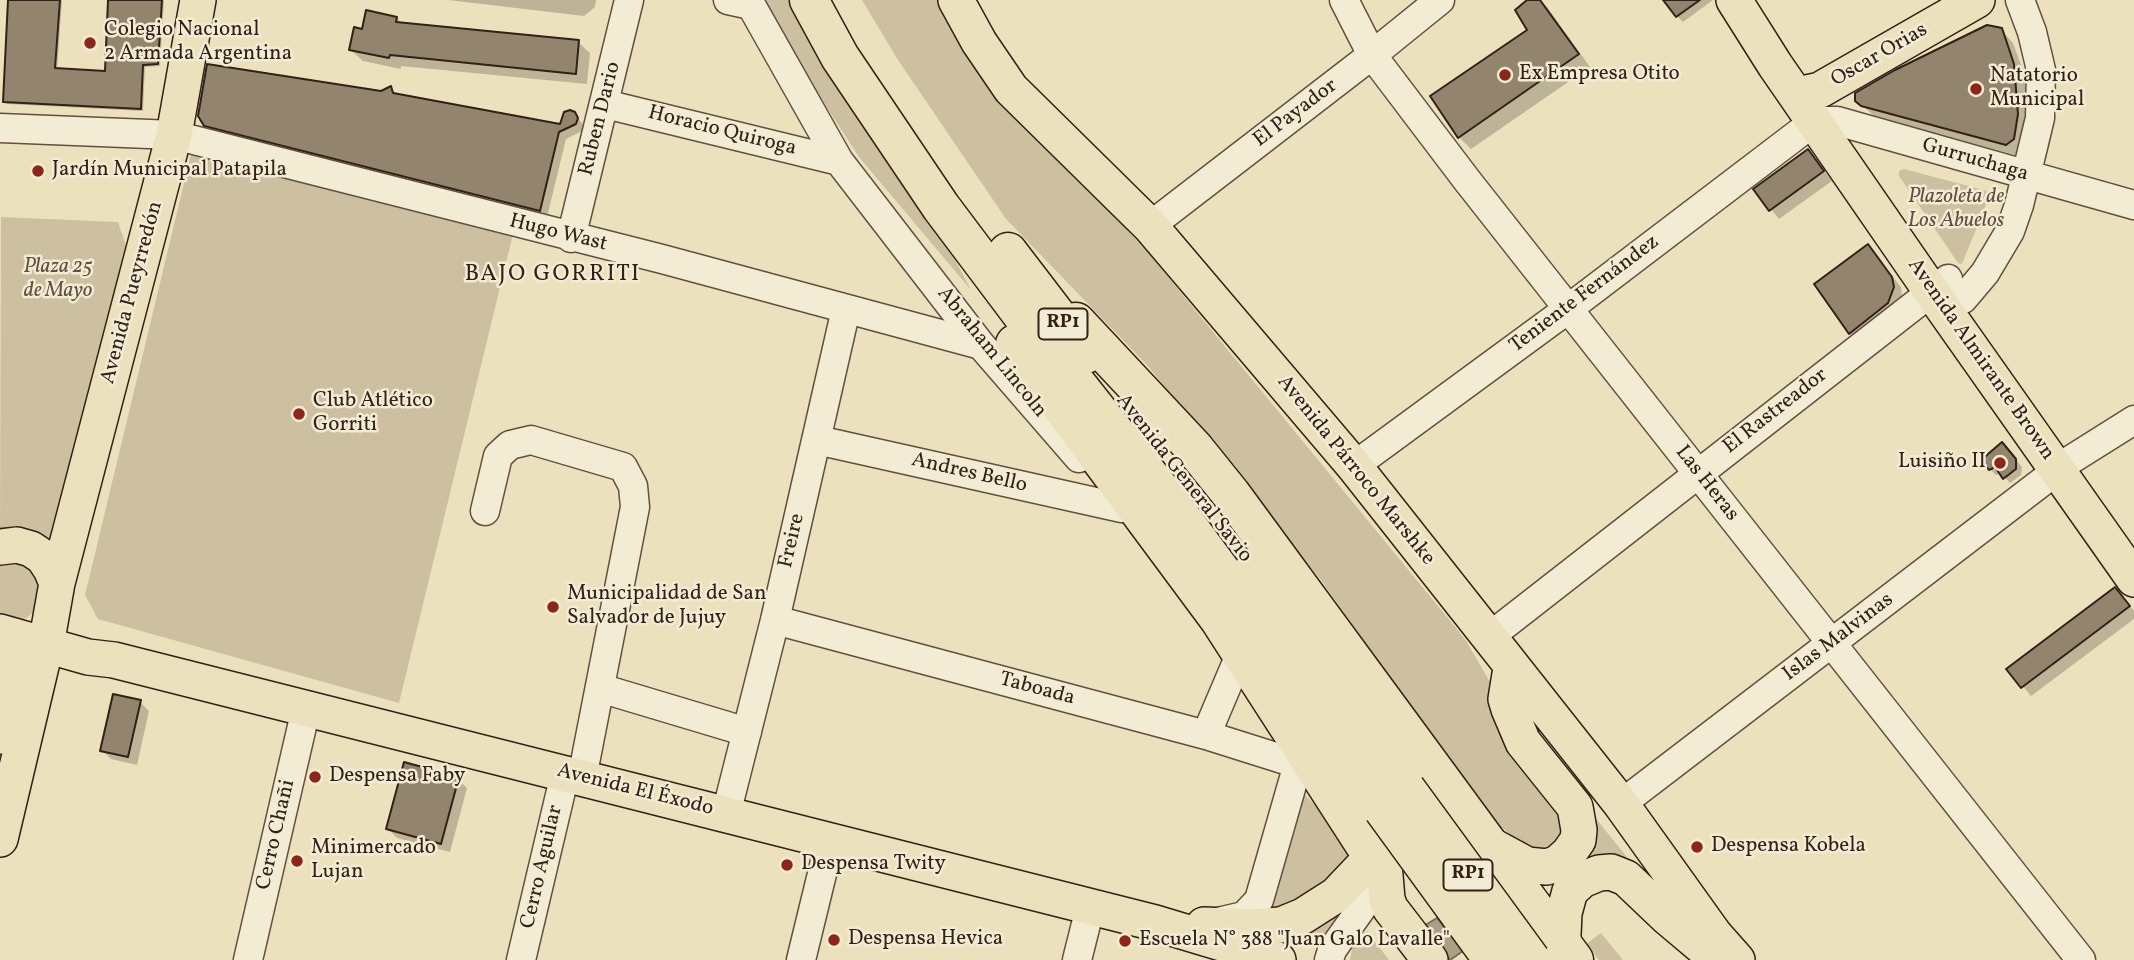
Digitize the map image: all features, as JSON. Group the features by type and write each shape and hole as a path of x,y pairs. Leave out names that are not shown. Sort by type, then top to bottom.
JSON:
{"highway":[{"path":"809,0 840,57 941,206 1020,353 1176,560 1271,669 1302,758 1381,860"},
{"name":"Avenida General Savio","path":"834,0 867,58 960,193 1192,488 1271,669 1383,809 1493,960"},
{"path":"1009,253 1052,295 1194,448 1273,548 1489,845"},
{"name":"Avenida General Savio","path":"1271,669 1406,789 1557,956"}],"main road":[{"name":"Avenida Pueyrredón","path":"55,598 174,135 198,0"},
{"name":"Avenida Párroco Marshke","path":"956,0 979,42 1011,89 1150,226 1354,466 1621,804 1714,934 1737,960"},
{"name":"Avenida Almirante Brown","path":"1734,0 1775,65 1817,107"},
{"name":"Avenida Almirante Brown","path":"1762,0 1817,107 2064,465 2134,579"},
{"name":"Oscar Orias","path":"1817,107 1977,0"},
{"name":"Avenida Almirante Brown","path":"2064,465 2134,548"},
{"name":"Avenida El Éxodo","path":"0,547 17,545 31,549 43,557 51,569 55,598 64,619 77,634 114,660"},
{"path":"0,746 13,665 10,642 43,622 55,598"},
{"name":"Avenida El Éxodo","path":"17,637 1155,923 1278,960"},
{"path":"0,839 17,637"},
{"path":"1489,845 1527,865 1547,867 1565,857 1578,840 1579,817 1575,807 1523,742 1509,709 1506,699 1511,668"},
{"name":"Avenida El Éxodo","path":"1155,923 1250,927 1281,925 1292,921 1336,895 1381,860 1406,822 1430,814 1474,832 1489,845"},
{"path":"1489,845 1557,956"},
{"path":"1381,860 1390,908 1430,960"},
{"path":"1557,956 1570,891 1582,880 1599,873 1611,872 1626,878 1718,960"}],"street":[{"name":"Ruben Dario","path":"571,238 629,0"},
{"name":"Las Heras","path":"1344,0 1373,55 1568,309 2081,960"},
{"name":"El Payador","path":"1150,226 1373,55 1440,0"},
{"name":"El Rastreador","path":"1489,637 1697,473 1947,295 1997,256 2019,205 2040,118 2040,70 2032,32 2020,0"},
{"name":"Abraham Lincoln","path":"739,2 839,161 981,345 1122,508 1271,669"},
{"name":"Horacio Quiroga","path":"605,104 839,161"},
{"name":"Gurruchaga","path":"1817,107 2025,176 2134,205"},
{"name":"Teniente Fernández","path":"1354,466 1568,309 1817,107"},
{"name":"Hugo Wast","path":"0,128 174,135 981,345"},
{"name":"Freire","path":"726,814 775,620 846,309"},
{"name":"Islas Malvinas","path":"1621,804 2064,465 2134,420"},
{"name":"Cerro Aguilar","path":"485,512 498,456 510,445 531,440 624,467 633,486 635,508 600,688 522,960"},
{"name":"Andres Bello","path":"817,440 1122,508"},
{"name":"Taboada","path":"775,620 1249,748 1302,758"},
{"path":"1206,735 1271,669"},
{"path":"1249,748 1263,737 1271,669"},
{"path":"600,688 747,732"},
{"name":"Cerro Chañi","path":"248,960 306,709"},
{"path":"1197,925 1244,916 1259,900 1302,758"},
{"path":"801,960 830,841"},
{"path":"1329,960 1332,950 1366,902 1381,860"},
{"path":"1077,960 1090,908"}],"green space":[{"path":"757,0 798,0 914,182 971,290 859,157"},
{"path":"862,0 943,0 983,71 1150,255 1465,639 1567,814 1569,833 1550,850 1523,845 1490,818 1321,580 1147,365 1006,219 898,60"},
{"name":"Club Atlético Gorriti","path":"191,154 513,234 399,703 98,619 85,595"},
{"name":"Plazoleta de Los Abuelos","path":"1904,169 1991,192 1962,264 1958,263 1899,176 1899,171"},
{"name":"Plaza 25 de Mayo","path":"1,217 118,222 126,246 55,555 0,536"},
{"path":"8,558 34,570 41,590 35,610 19,621 0,620 0,561"},
{"path":"1305,795 1325,815 1348,857 1345,868 1279,915 1268,910"},
{"path":"1589,810 1639,872 1581,859"},
{"path":"1350,904 1327,933 1296,942 1279,937"},
{"path":"1367,931 1389,960 1350,960 1353,945"},
{"path":"1601,933 1623,960 1599,960 1586,944"}],"shaded area":[{"path":"1437,918 1463,951 1450,960 1422,927"}],"building":[{"name":"Colegio Nacional 2 Armada Argentina","path":"8,0 60,0 55,68 105,71 108,0 162,0 158,64 143,65 141,109 3,102"},
{"name":"Ex Empresa Otito","path":"1527,0 1540,0 1579,54 1458,138 1430,96 1527,30 1515,10"},
{"path":"1663,0 1700,0 1676,17"},
{"path":"366,10 397,17 396,22 579,40 576,74 390,55 389,58 349,50 354,27 362,29"},
{"path":"1987,25 2002,28 2014,64 2018,114 2014,139 2006,145 1861,106 1855,101 1855,93 1895,70"},
{"path":"207,64 381,91 391,86 393,93 560,124 564,112 570,110 575,112 578,118 576,124 559,132 540,211 204,126 198,116"},
{"path":"1808,149 1824,171 1769,211 1753,189"},
{"path":"1868,244 1892,277 1894,287 1888,303 1849,334 1814,284"},
{"name":"Luisiño II","path":"2002,442 2016,459 2016,469 2003,479 1995,467 1989,470 1981,460"},
{"path":"2115,587 2130,606 2021,688 2006,669"},
{"path":"113,694 141,700 128,757 100,751"},
{"path":"404,762 459,777 441,844 386,829"}],"place":[{"name":"Colegio Nacional 2 Armada Argentina","path":"90,43"},
{"name":"Ex Empresa Otito","path":"1505,75"},
{"name":"Natatorio Municipal","path":"1976,89"},
{"name":"Jardín Municipal Patapila","path":"38,171"},
{"name":"Club Atlético Gorriti","path":"299,414"},
{"name":"Luisiño II","path":"2000,463"},
{"name":"Municipalidad de San Salvador de Jujuy","path":"553,607"},
{"name":"Despensa Faby","path":"315,777"},
{"name":"Despensa Kobela","path":"1697,847"},
{"name":"Minimercado Lujan","path":"297,861"},
{"name":"Despensa Twity","path":"787,865"},
{"name":"Despensa Hevica","path":"834,940"},
{"name":"Escuela N° 388 \"Juan Galo Lavalle\"","path":"1125,941"}],"district":[{"name":"BAJO GORRITI","path":"553,276"}]}
